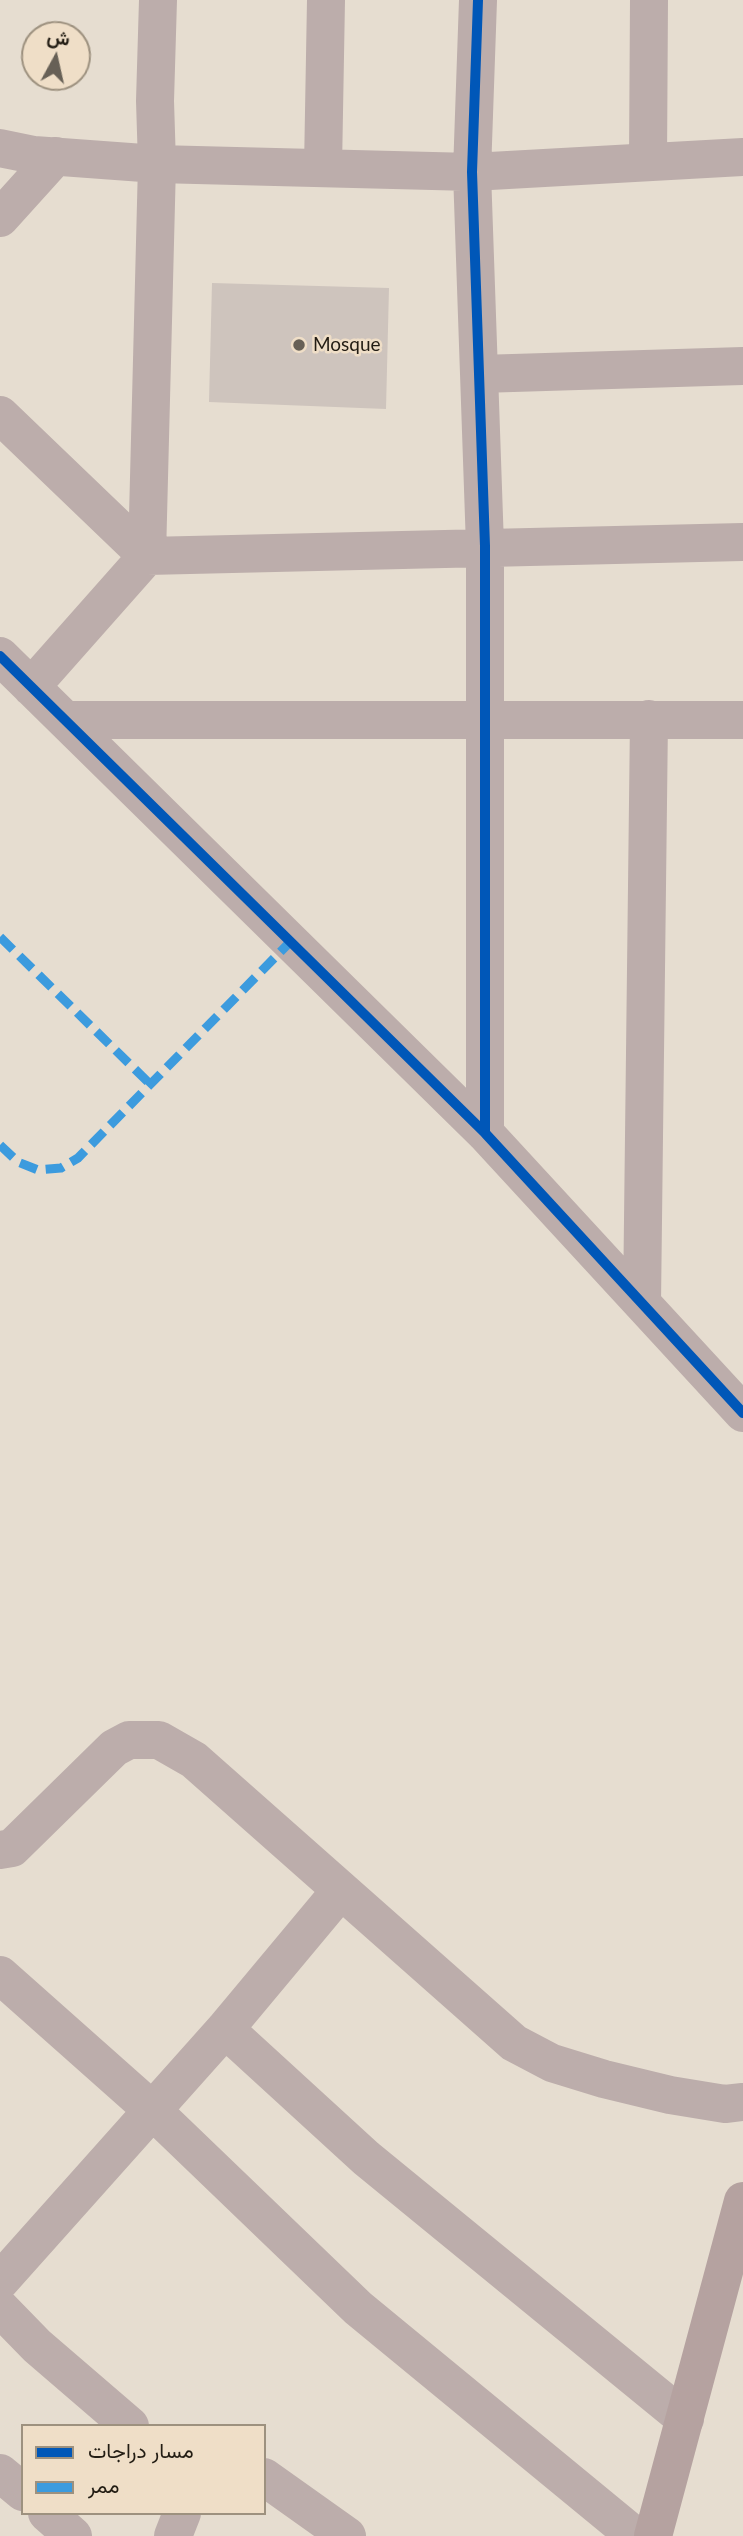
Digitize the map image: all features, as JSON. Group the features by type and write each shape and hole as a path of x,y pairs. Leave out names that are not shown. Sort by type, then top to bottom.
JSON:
{"main road":[{"path":"653,2536 743,2201"}],"street":[{"path":"31,687 147,556 157,164 155,101 158,0"},
{"path":"323,169 326,0"},
{"path":"478,0 472,172 485,546 485,1133"},
{"path":"648,162 649,0"},
{"path":"0,148 56,156 157,164 472,172 743,157"},
{"path":"0,218 56,156"},
{"path":"480,374 743,366"},
{"path":"0,415 147,556 743,542"},
{"path":"0,656 485,1133 743,1413"},
{"path":"642,1303 649,719"},
{"path":"65,720 743,720"},
{"path":"0,1850 12,1848 114,1748 129,1740 159,1740 194,1760 514,2043 552,2063 670,2095 725,2104 743,2102"},
{"path":"0,2281 225,2029 341,1890"},
{"path":"0,1975 152,2110 358,2308 635,2536"},
{"path":"225,2029 366,2158 685,2419"},
{"path":"0,2308 37,2346 128,2424"},
{"path":"0,2473 21,2490"},
{"path":"266,2478 347,2536"},
{"path":"49,2515 73,2536"},
{"path":"173,2536 181,2515"}],"building":[{"name":"Mosque","path":"212,283 389,288 386,409 209,402"}],"marked path":[{"path":"0,937 150,1084"},
{"path":"0,1145 18,1162 38,1170 61,1168 78,1158 291,941"}],"cycle path":[{"path":"478,0 472,172 485,546 485,1133"},
{"path":"0,656 485,1133 743,1413"}],"place":[{"name":"Mosque","path":"299,345"}]}
